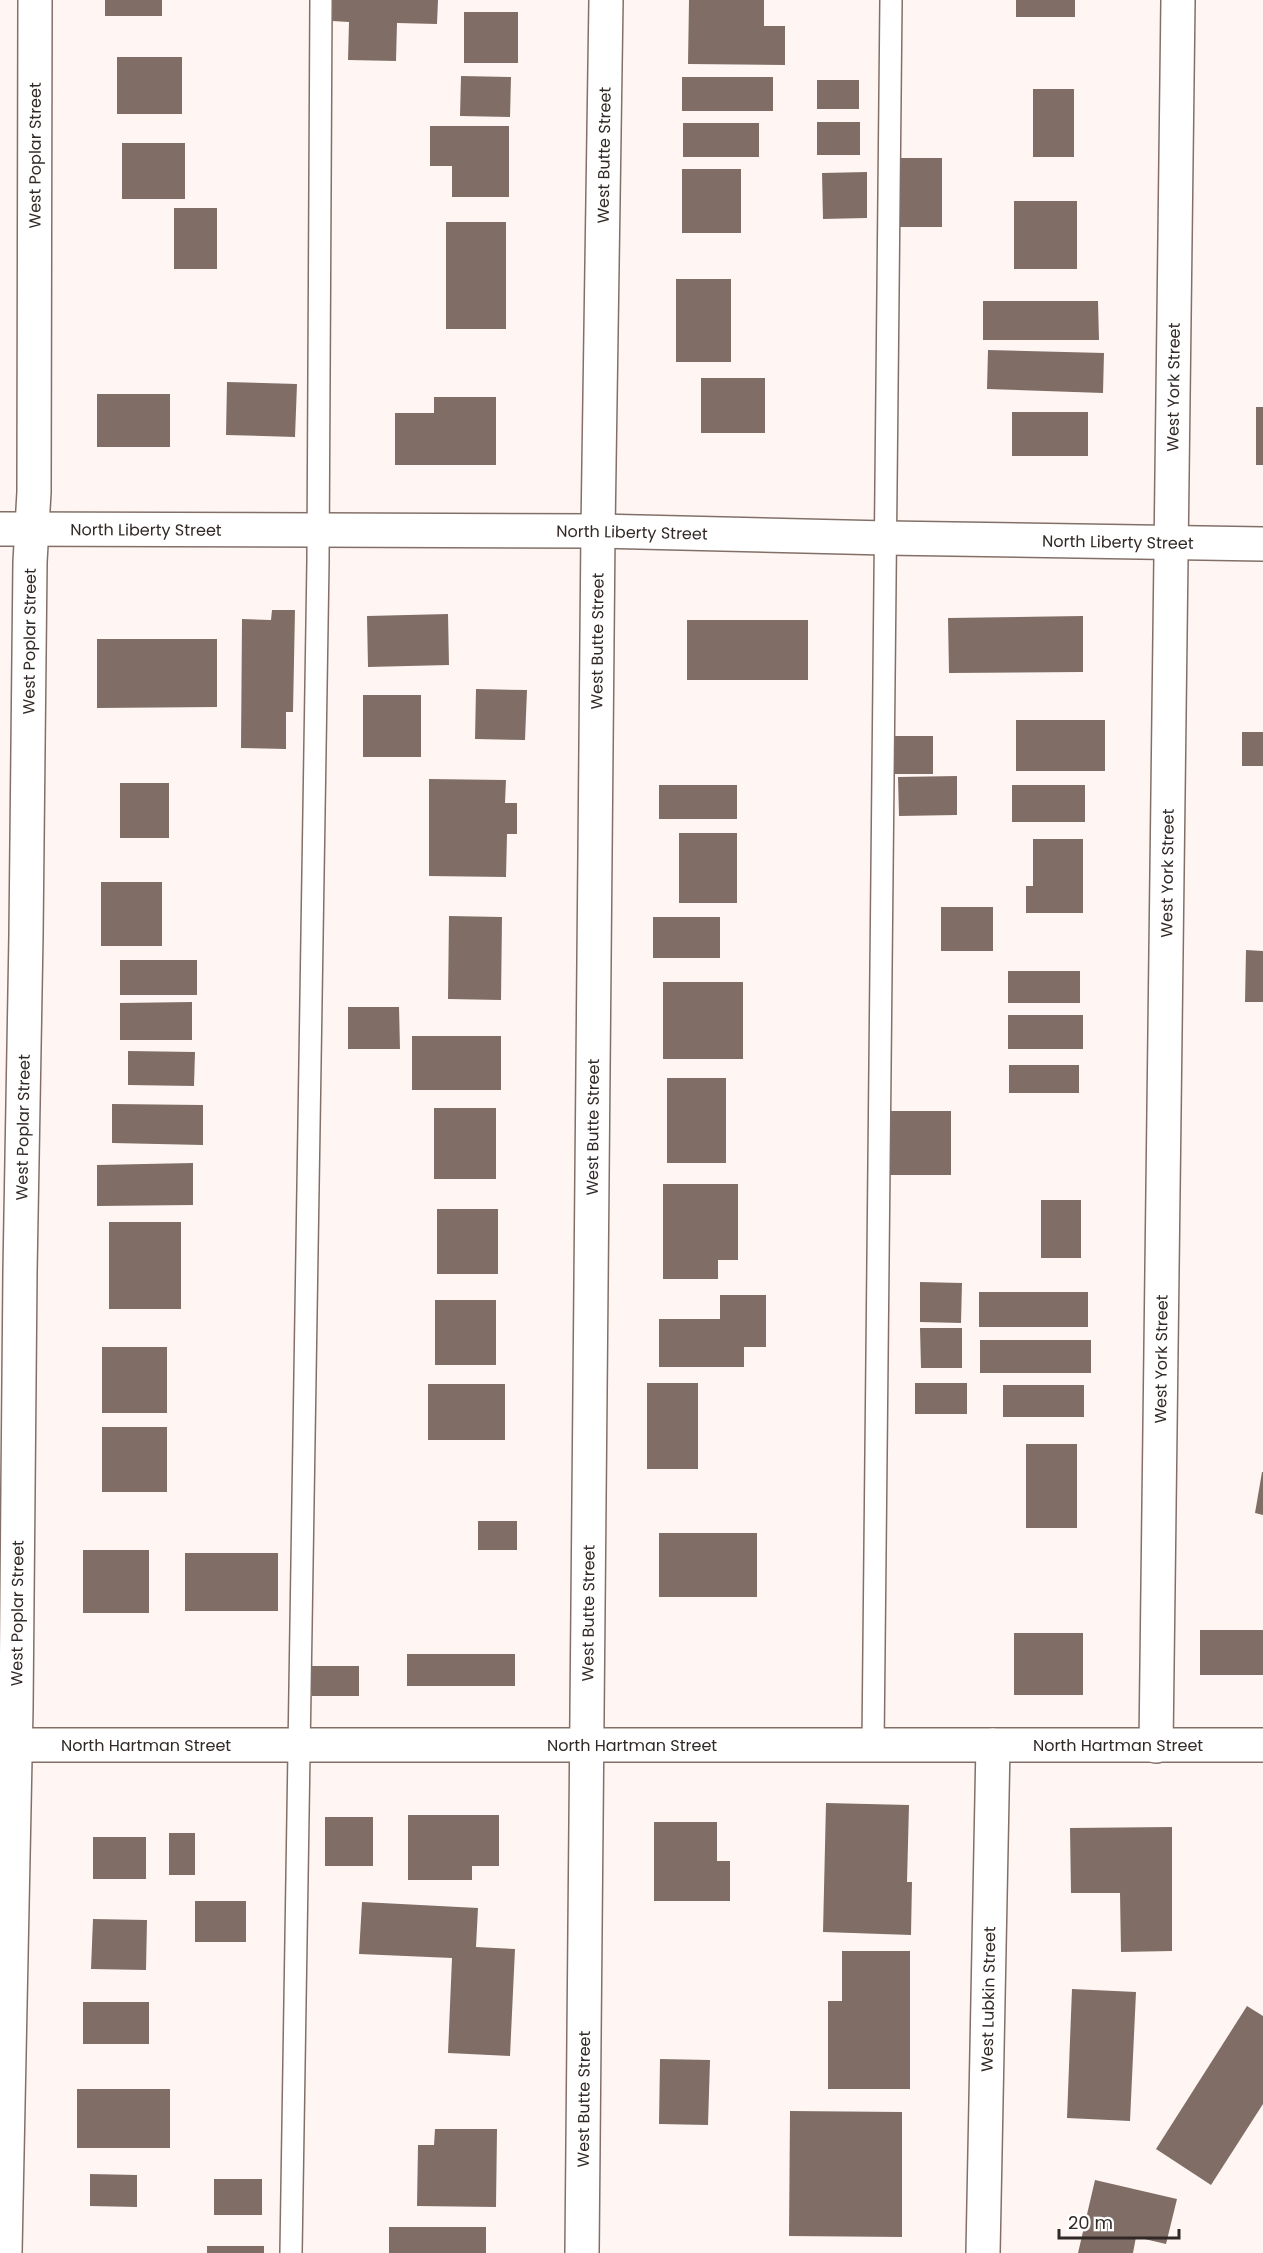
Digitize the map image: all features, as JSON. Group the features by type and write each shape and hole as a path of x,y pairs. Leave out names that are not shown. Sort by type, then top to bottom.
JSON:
{"street":[{"name":"West Poplar Street","path":"5,2253 8,1745 20,1272 16,528 34,492 36,0"},
{"name":"West Butte Street","path":"582,2253 598,531 606,0"},
{"name":"West York Street","path":"1156,1746 1178,0"},
{"name":"North Liberty Street","path":"16,528 598,531 1263,544"},
{"name":"North Hartman Street","path":"8,1745 1263,1745"},
{"name":"West Lubkin Street","path":"983,2253 993,1745"}],"lane":[{"path":"291,2253 317,531 321,0"},
{"path":"873,1744 891,0"}],"building":[{"path":"105,0 162,0 162,16 105,16"},
{"path":"333,0 438,0 437,24 397,23 396,61 348,60 349,22 332,21"},
{"path":"689,0 764,0 764,26 785,26 785,65 688,64"},
{"path":"1016,0 1075,0 1075,17 1016,17"},
{"path":"464,12 518,12 518,63 464,63"},
{"path":"117,57 182,57 182,114 117,114"},
{"path":"461,76 511,77 510,117 460,116"},
{"path":"682,77 773,77 773,111 682,111"},
{"path":"817,80 859,80 859,109 817,109"},
{"path":"1033,89 1074,89 1074,157 1033,157"},
{"path":"817,122 860,122 860,155 817,155"},
{"path":"683,123 759,123 759,157 683,157"},
{"path":"430,126 509,126 509,197 452,197 452,166 430,166"},
{"path":"122,143 185,143 185,199 122,199"},
{"path":"898,158 942,158 942,227 898,227"},
{"path":"682,169 741,169 741,233 682,233"},
{"path":"867,172 867,218 823,219 822,173"},
{"path":"1014,201 1077,201 1077,269 1014,269"},
{"path":"174,208 217,208 217,269 174,269"},
{"path":"446,222 506,222 506,329 446,329"},
{"path":"676,279 731,279 731,362 676,362"},
{"path":"983,301 1098,301 1099,340 983,340"},
{"path":"988,350 1104,353 1103,393 987,389"},
{"path":"701,378 765,378 765,433 701,433"},
{"path":"227,382 297,384 295,437 226,435"},
{"path":"97,394 170,394 170,447 97,447"},
{"path":"434,397 496,397 496,465 395,465 395,413 434,413"},
{"path":"1256,407 1263,407 1263,465 1256,465"},
{"path":"1012,412 1088,412 1088,456 1012,456"},
{"path":"272,610 295,610 293,712 286,712 286,749 241,748 242,619 271,620"},
{"path":"448,614 449,665 368,667 367,616"},
{"path":"1083,616 1083,672 949,673 948,618"},
{"path":"687,620 808,620 808,680 687,680"},
{"path":"97,639 217,639 217,707 97,708"},
{"path":"476,689 527,690 525,740 475,739"},
{"path":"363,695 421,695 421,757 363,757"},
{"path":"1016,720 1105,720 1105,771 1016,771"},
{"path":"1242,732 1263,732 1263,766 1242,766"},
{"path":"891,736 933,736 933,774 891,774"},
{"path":"957,776 957,815 899,816 898,777"},
{"path":"429,779 506,780 505,803 517,803 517,834 507,834 506,877 429,876"},
{"path":"120,783 169,783 169,838 120,838"},
{"path":"659,785 737,785 737,819 659,819"},
{"path":"1012,785 1085,785 1085,822 1012,822"},
{"path":"679,833 737,833 737,903 679,903"},
{"path":"1033,839 1083,839 1083,913 1026,913 1026,886 1033,886"},
{"path":"101,882 162,882 162,946 101,946"},
{"path":"941,907 993,907 993,951 941,951"},
{"path":"449,916 502,917 501,1000 448,999"},
{"path":"653,917 720,917 720,958 653,958"},
{"path":"1246,950 1263,951 1263,1002 1245,1002"},
{"path":"120,960 197,960 197,995 120,995"},
{"path":"1008,971 1080,971 1080,1003 1008,1003"},
{"path":"663,982 743,982 743,1059 663,1059"},
{"path":"192,1002 192,1040 120,1040 120,1003"},
{"path":"348,1007 399,1007 400,1049 348,1049"},
{"path":"1008,1015 1083,1015 1083,1049 1008,1049"},
{"path":"412,1036 501,1036 501,1090 412,1090"},
{"path":"128,1051 195,1052 194,1086 128,1085"},
{"path":"1009,1065 1079,1065 1079,1093 1009,1093"},
{"path":"667,1078 726,1078 726,1163 667,1163"},
{"path":"112,1104 203,1105 203,1145 112,1143"},
{"path":"434,1108 496,1108 496,1179 434,1179"},
{"path":"885,1111 951,1111 951,1175 885,1175"},
{"path":"193,1163 193,1205 97,1206 97,1165"},
{"path":"663,1184 738,1184 738,1260 718,1260 718,1279 663,1279"},
{"path":"1041,1200 1081,1200 1081,1258 1041,1258"},
{"path":"437,1209 498,1209 498,1274 437,1274"},
{"path":"109,1222 181,1222 181,1309 109,1309"},
{"path":"920,1282 962,1283 961,1323 920,1322"},
{"path":"979,1292 1088,1292 1088,1327 979,1327"},
{"path":"720,1295 766,1295 766,1347 744,1347 744,1367 659,1367 659,1319 720,1319"},
{"path":"435,1300 496,1300 496,1365 435,1365"},
{"path":"920,1328 962,1328 962,1368 921,1368"},
{"path":"980,1340 1091,1340 1091,1373 980,1373"},
{"path":"102,1347 167,1347 167,1413 102,1413"},
{"path":"647,1383 698,1383 698,1469 647,1469"},
{"path":"915,1383 967,1383 967,1414 915,1414"},
{"path":"428,1384 505,1384 505,1440 428,1440"},
{"path":"1003,1385 1084,1385 1084,1417 1003,1417"},
{"path":"102,1427 167,1427 167,1492 102,1492"},
{"path":"1026,1444 1077,1444 1077,1528 1026,1528"},
{"path":"1263,1472 1263,1515 1255,1513"},
{"path":"478,1521 517,1521 517,1550 478,1550"},
{"path":"659,1533 757,1533 757,1597 659,1597"},
{"path":"83,1550 149,1550 149,1613 83,1613"},
{"path":"185,1553 278,1553 278,1611 185,1611"},
{"path":"1200,1630 1263,1630 1263,1675 1200,1675"},
{"path":"1014,1633 1083,1633 1083,1695 1014,1695"},
{"path":"407,1654 515,1654 515,1686 407,1686"},
{"path":"312,1666 359,1666 359,1696 312,1696"},
{"path":"826,1803 909,1805 907,1882 912,1882 911,1935 823,1932"},
{"path":"408,1815 499,1815 499,1866 472,1866 472,1880 408,1880"},
{"path":"325,1817 373,1817 373,1866 325,1866"},
{"path":"654,1822 717,1822 717,1861 730,1861 730,1901 654,1901"},
{"path":"1172,1827 1172,1951 1121,1952 1120,1893 1071,1893 1070,1828"},
{"path":"169,1833 195,1833 195,1875 169,1875"},
{"path":"93,1837 146,1837 146,1879 93,1879"},
{"path":"195,1901 246,1901 246,1942 195,1942"},
{"path":"362,1902 478,1908 476,1947 515,1949 510,2056 448,2053 452,1958 359,1954"},
{"path":"93,1919 147,1920 146,1970 91,1969"},
{"path":"842,1951 910,1951 910,2089 828,2089 828,2001 842,2001"},
{"path":"1072,1989 1136,1992 1130,2121 1067,2118"},
{"path":"83,2002 149,2002 149,2044 83,2044"},
{"path":"1247,2006 1263,2016 1263,2104 1211,2185 1156,2149"},
{"path":"660,2059 710,2060 708,2125 659,2124"},
{"path":"77,2089 170,2089 170,2148 77,2148"},
{"path":"790,2111 902,2112 902,2237 789,2236"},
{"path":"435,2129 497,2129 496,2207 417,2206 418,2145 434,2145"},
{"path":"90,2174 137,2175 137,2207 90,2206"},
{"path":"214,2179 262,2179 262,2215 214,2215"},
{"path":"1095,2180 1177,2199 1166,2244 1136,2237 1133,2253 1078,2253"},
{"path":"389,2227 486,2227 486,2253 389,2253"},
{"path":"207,2246 264,2246 264,2253 207,2253"}]}
